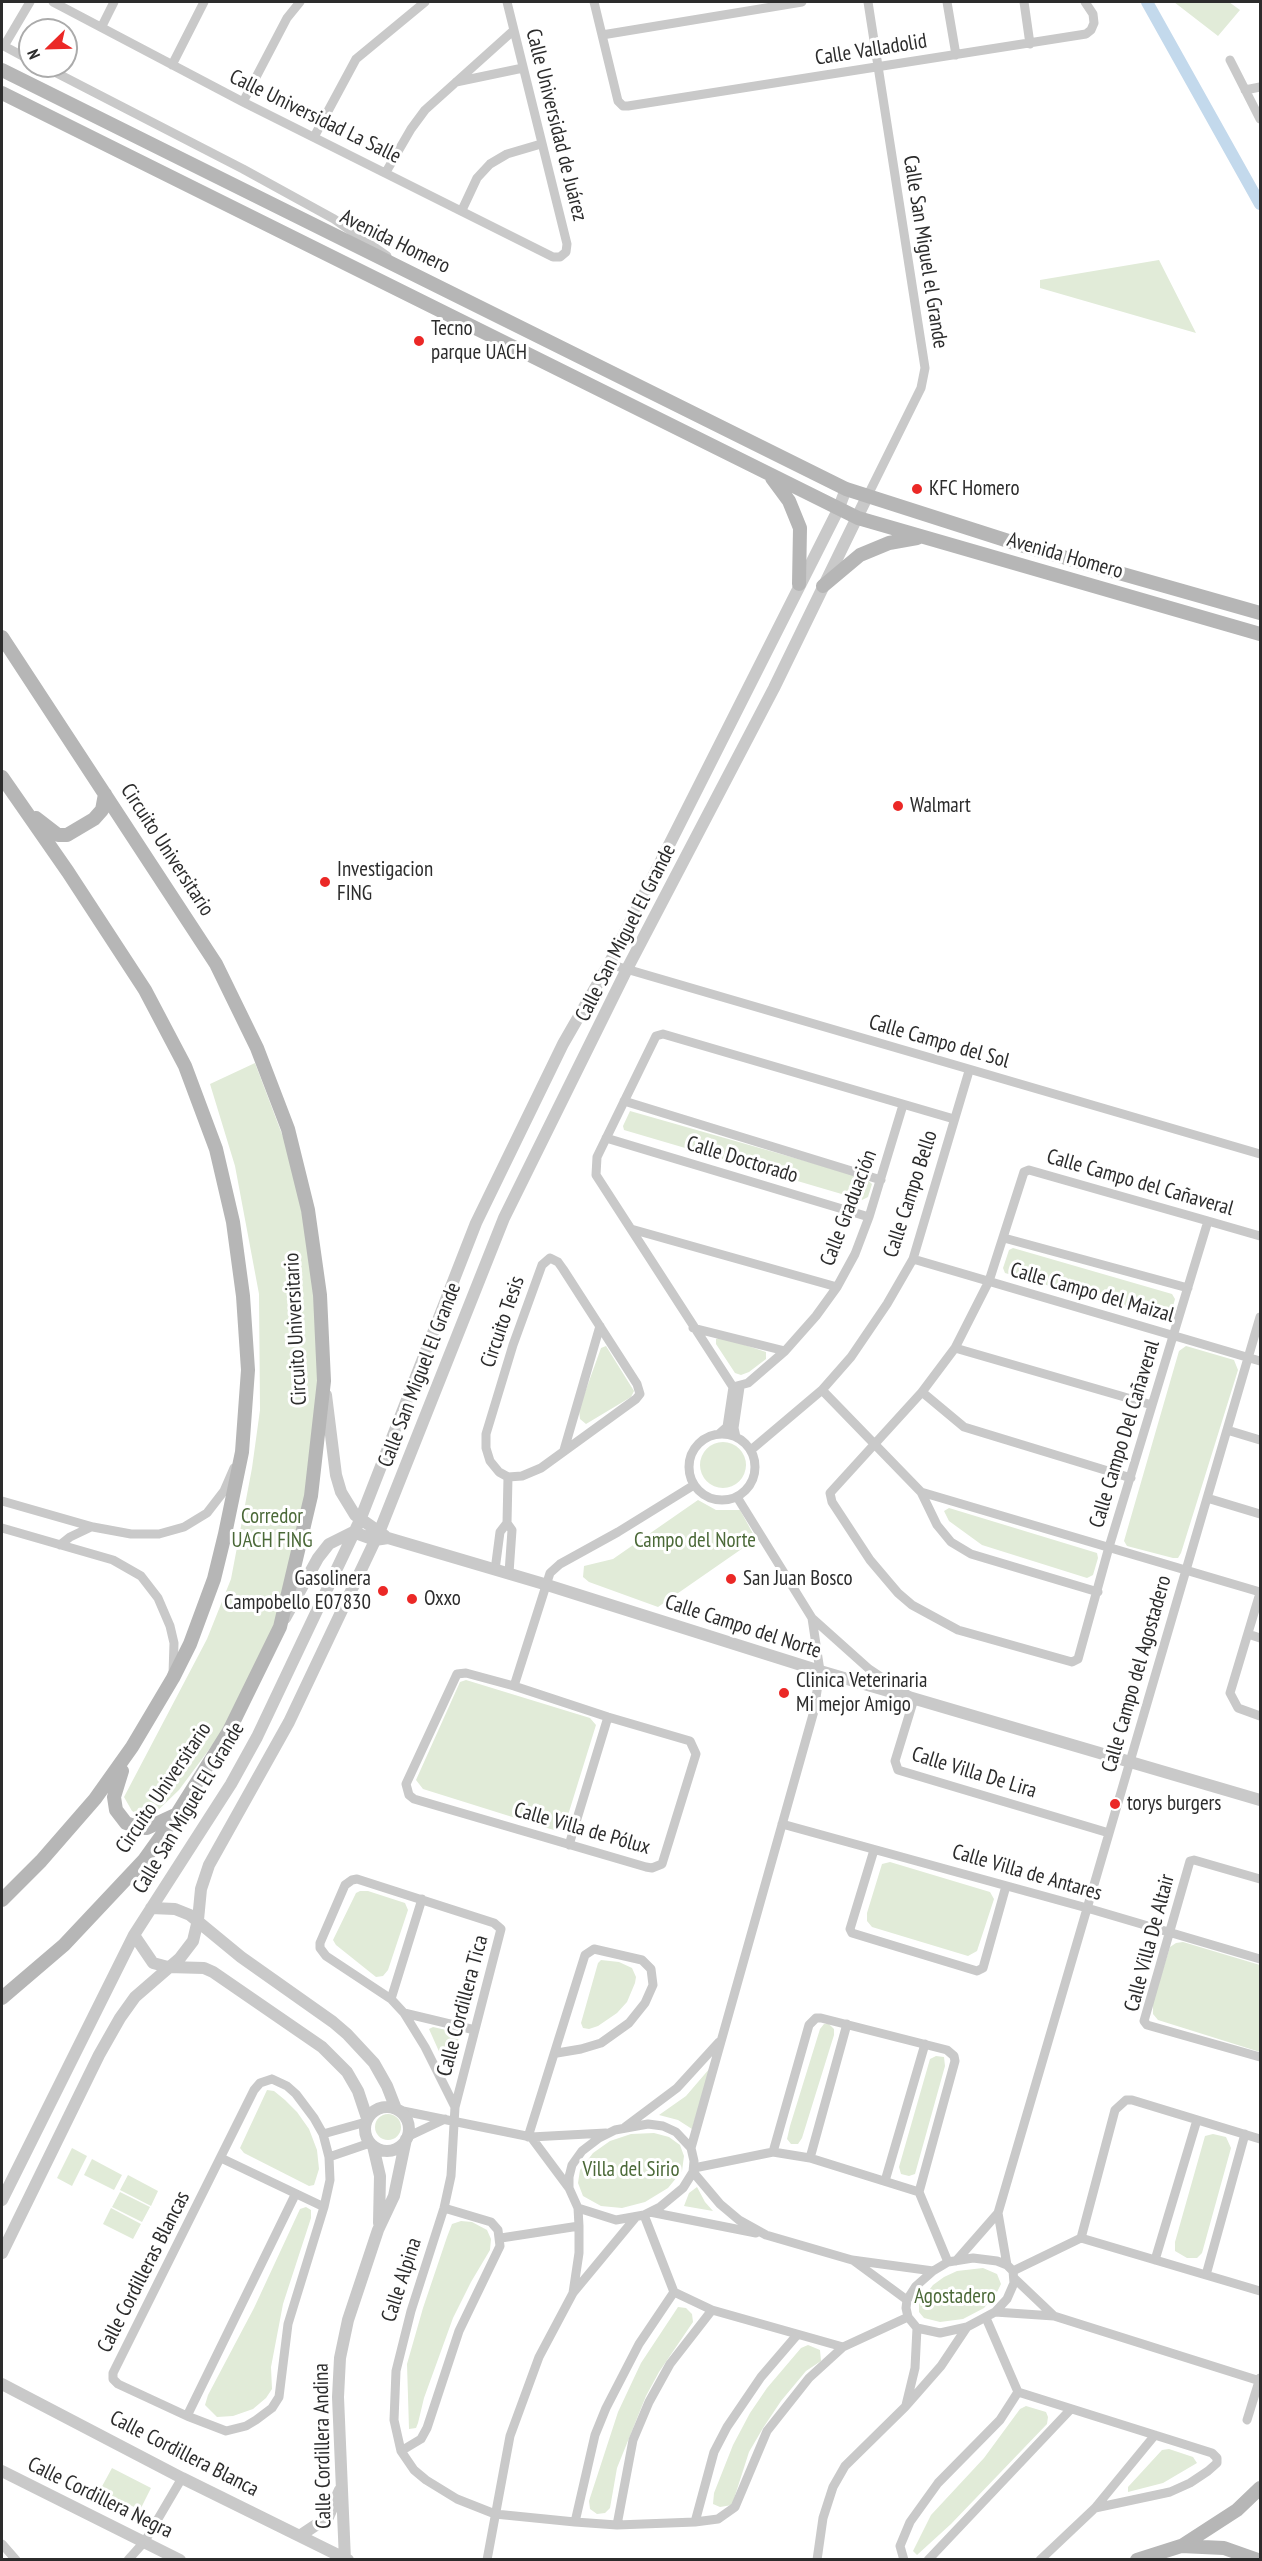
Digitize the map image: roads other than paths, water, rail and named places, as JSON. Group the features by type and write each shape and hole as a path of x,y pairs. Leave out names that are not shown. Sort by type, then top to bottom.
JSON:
{"main road":[{"name":"Avenida Homero","path":"2,70 846,489 1127,576 1260,613"},
{"name":"Avenida Homero","path":"2,93 838,510 858,518 1260,634"},
{"path":"769,474 789,501 800,528 799,584"},
{"path":"823,586 848,563 874,548 924,537"},
{"name":"Circuito Universitario","path":"2,637 216,964 257,1048 273,1087 300,1173 314,1246 320,1295 324,1381 311,1496 280,1627 229,1731 177,1814 144,1860 64,1945 2,1998"},
{"path":"2,777 145,990 185,1066 216,1149 239,1257 247,1331 248,1370 242,1452 213,1579 190,1644 173,1678 132,1747 96,1799 66,1834 2,1900"},
{"path":"27,813 63,837 94,819 102,810 105,794"},
{"path":"132,1747 114,1797 116,1810 121,1818 134,1827 147,1828 177,1814"},
{"path":"1137,2559 1181,2546 1237,2510 1260,2488"},
{"path":"1181,2546 1224,2548 1258,2559"}],"street":[{"path":"18,54 3,46 30,2"},
{"name":"Calle Universidad La Salle","path":"53,2 243,102 553,257 563,255"},
{"path":"102,26 114,2"},
{"path":"172,65 204,2"},
{"path":"243,102 286,18 300,2"},
{"path":"314,137 356,59 425,2"},
{"name":"Calle Universidad de Juárez","path":"507,2 567,244 563,255"},
{"path":"594,2 602,35 802,2"},
{"name":"Calle San Miguel el Grande","path":"867,497 921,388 925,375 868,2"},
{"path":"947,2 956,55"},
{"path":"1024,2 1030,44"},
{"name":"Calle Valladolid","path":"602,35 618,101 622,106 1030,44 1088,33 1093,27 1094,18 1085,2"},
{"path":"386,172 419,117 514,30"},
{"path":"1230,60 1260,119"},
{"path":"454,83 523,68"},
{"path":"66,78 243,169 334,219 367,241 400,268"},
{"path":"1245,90 1260,87"},
{"path":"462,210 477,178 490,164 507,154 541,144"},
{"name":"Calle San Miguel El Grande","path":"2,2200 134,1935 245,1760 360,1520 476,1223 563,1044 609,963 838,510 846,489"},
{"name":"Calle San Miguel El Grande","path":"2,2253 110,2035 135,1998 180,1958 193,1941 201,1889 209,1864 289,1722 381,1536 493,1243 627,969 774,688 867,497"},
{"name":"Calle Campo del Sol","path":"609,963 969,1071 1260,1154"},
{"path":"736,1437 734,1428 736,1387 693,1328 596,1175 595,1164 653,1040 659,1034 954,1119"},
{"name":"Calle Campo Bello","path":"751,1450 822,1390 866,1338 913,1259 969,1071"},
{"name":"Calle Doctorado","path":"624,1101 881,1180"},
{"name":"Calle Graduación","path":"736,1387 759,1375 785,1351 816,1316 837,1287 855,1254 869,1217 903,1105"},
{"name":"Calle Doctorado","path":"606,1138 869,1217"},
{"name":"Calle Campo del Cañaveral","path":"1078,1659 1072,1662 958,1630 932,1617 898,1593 870,1560 830,1497 832,1489 922,1392 955,1348 989,1281 1023,1174 1029,1170 1260,1236"},
{"name":"Calle Campo Del Cañaveral","path":"1078,1659 1109,1547 1208,1221"},
{"path":"631,1229 837,1287"},
{"path":"1004,1238 1188,1288"},
{"name":"Circuito Tesis","path":"547,1259 555,1259 558,1262 637,1384 640,1394 636,1400 564,1450 541,1468 522,1476 508,1476 499,1472 490,1461 486,1448 486,1434 513,1345 542,1265 547,1259"},
{"name":"Calle Campo del Maizal","path":"913,1259 1260,1361"},
{"name":"Calle Campo del Agostadero","path":"998,2213 1260,1317"},
{"path":"564,1450 600,1326"},
{"path":"693,1328 785,1351"},
{"path":"955,1348 1152,1405"},
{"path":"324,1381 336,1475 346,1504 360,1520"},
{"path":"719,1434 727,1427 736,1387"},
{"path":"822,1390 921,1492 937,1525 951,1542 971,1554 1098,1592"},
{"path":"922,1392 964,1427 1131,1478"},
{"path":"1227,1430 1260,1440"},
{"path":"719,1434 736,1437 751,1450 755,1471 752,1482 737,1497 718,1500 708,1497 694,1485 688,1467 694,1449 708,1436 719,1434"},
{"path":"2,1501 93,1527 146,1535 184,1527 213,1507 224,1491 242,1452"},
{"path":"495,1570 500,1532 507,1523 508,1476"},
{"path":"514,1686 544,1584 550,1573 560,1564 618,1532 694,1485"},
{"path":"921,1492 1260,1592 1230,1693 1238,1708 1260,1716"},
{"name":"Calle Campo del Norte","path":"737,1497 812,1618 869,1669 914,1699"},
{"path":"1208,1498 1260,1514"},
{"name":"Calle Campo del Norte","path":"360,1520 381,1536"},
{"path":"507,1523 512,1530 509,1574"},
{"path":"2,1527 123,1564 141,1576 158,1598 170,1626 174,1643 173,1678"},
{"path":"60,1545 70,1537 93,1527"},
{"path":"280,1627 321,1552 338,1538 353,1532"},
{"name":"Calle Campo del Norte","path":"353,1532 381,1536 544,1584 820,1671 1260,1800"},
{"name":"Calle Campo del Norte","path":"812,1618 820,1671"},
{"path":"1248,1634 1260,1638"},
{"path":"766,2235 739,2220 720,2204 693,2170 691,2148 814,1711 820,1671"},
{"name":"Calle Villa de Pólux","path":"466,1673 514,1686 608,1717 686,1738 695,1747 696,1754 665,1859 662,1864 652,1868 414,1799 407,1790 406,1784 457,1674 466,1673"},
{"name":"Calle Villa De Lira","path":"914,1699 895,1761 898,1770 1109,1833"},
{"path":"569,1845 608,1717"},
{"name":"Calle Villa de Antares","path":"782,1824 1087,1908 1260,1959"},
{"path":"874,1850 850,1929 852,1933 977,1971 983,1968 1005,1886"},
{"name":"Calle Villa De Altair","path":"1260,1879 1194,1860 1190,1861 1144,2021 1146,2024 1260,2057"},
{"name":"Calle Cordillera Tica","path":"449,2120 455,2107 502,1934 501,1929 494,1923 422,1899 357,1879 352,1880 345,1885 320,1943 320,1948 326,1956 391,1999 404,2013 425,2047 455,2107"},
{"path":"391,1999 422,1899"},
{"path":"151,1908 175,1909 198,1920 232,1950 347,2034 382,2076 397,2110 408,2125 406,2138"},
{"path":"134,1935 153,1963 168,1967 194,1967 213,1972 322,2048 347,2072 358,2091 367,2120"},
{"path":"530,2137 587,1952 594,1949 642,1960 651,1969 653,1984 645,2003 629,2024 601,2043 557,2052"},
{"path":"404,2013 475,2030"},
{"path":"773,2152 809,2025 816,2018 947,2050 954,2056 955,2061 918,2192 952,2261"},
{"path":"810,2158 847,2024"},
{"path":"569,2188 572,2165 582,2151 609,2133 624,2127 677,2088 720,2040"},
{"path":"885,2181 925,2044"},
{"name":"Calle Cordilleras Blancas","path":"266,2080 278,2080 296,2094 323,2134 329,2157 330,2180 324,2207 288,2324 281,2388 276,2402 256,2420 235,2430 218,2430 118,2384 113,2379 113,2373 254,2090 266,2080"},
{"path":"1081,2238 1118,2106 1131,2100 1260,2139"},
{"path":"449,2120 406,2138 391,2150 385,2150 372,2144 365,2133 367,2120 373,2111 382,2107 449,2120 530,2137 609,2133"},
{"path":"323,2134 367,2120"},
{"name":"Calle Alpina","path":"449,2120 453,2152 444,2208 397,2363 394,2420 401,2451 414,2470 438,2489 495,2514 617,2525 718,2519 735,2507 767,2431 809,2378 843,2347 908,2317"},
{"path":"1155,2260 1197,2120"},
{"path":"624,2127 648,2124 663,2126 676,2132 691,2148"},
{"path":"1206,2275 1245,2134"},
{"path":"530,2137 569,2188 578,2208 579,2253 573,2293"},
{"name":"Calle Cordillera Andina","path":"346,2559 338,2397 340,2358 348,2320 378,2230 394,2196 406,2138"},
{"path":"329,2157 372,2144"},
{"name":"Calle Cordillera Andina","path":"372,2144 381,2182 378,2230"},
{"path":"487,2559 510,2436 528,2382 549,2336 573,2293 644,2215 673,2198 683,2188 693,2170 773,2152 810,2158 918,2192"},
{"path":"221,2158 324,2207"},
{"path":"187,2416 295,2195"},
{"path":"401,2451 422,2439 459,2331 498,2254 501,2238 491,2222 444,2208"},
{"path":"578,2208 616,2220 644,2215 766,2235 852,2260 933,2271"},
{"path":"998,2213 1012,2271 1010,2293 995,2312 966,2327 940,2333 917,2328 908,2317 907,2300 923,2278 952,2261 998,2213"},
{"path":"644,2215 674,2292 712,2310 843,2347"},
{"path":"501,2238 579,2226"},
{"path":"1012,2271 1081,2238 1260,2291"},
{"path":"952,2261 985,2258 1012,2271 1054,2316"},
{"path":"852,2260 907,2300"},
{"path":"575,2522 595,2435 606,2408 639,2344 674,2292"},
{"path":"617,2525 633,2440 649,2402 670,2364 712,2310"},
{"path":"995,2312 1054,2316 1260,2380 1247,2420"},
{"path":"986,2318 1018,2392 1212,2453 1217,2458 1217,2463 1208,2471 1170,2492 1095,2508"},
{"path":"817,2559 824,2518 833,2487 845,2466 905,2407 941,2366 966,2327"},
{"path":"905,2407 915,2368 917,2328"},
{"path":"695,2522 714,2452 727,2427 761,2377 797,2335"},
{"name":"Calle Cordillera Blanca","path":"2,2384 182,2478 346,2559"},
{"path":"904,2559 900,2546 910,2522 938,2483 1000,2420 1018,2392"},
{"path":"928,2559 1070,2410"},
{"path":"1040,2559 1095,2508 1155,2435"},
{"name":"Calle Cordillera Negra","path":"2,2471 180,2559"},
{"path":"128,2559 145,2541 182,2478"},
{"path":"301,2535 328,2517 342,2486"},
{"path":"2,2544 16,2559"}],"waterway":[{"path":"1147,2 1260,204"}],"place":[{"name":"Tecno parque UACH","path":"419,341"},
{"name":"KFC Homero","path":"917,489"},
{"name":"Walmart","path":"898,806"},
{"name":"Investigacion FING","path":"325,882"},
{"name":"San Juan Bosco","path":"731,1579"},
{"name":"Gasolinera Campobello E07830","path":"383,1591"},
{"name":"Oxxo","path":"412,1599"},
{"name":"Clinica Veterinaria Mi mejor Amigo","path":"784,1693"},
{"name":"torys burgers","path":"1115,1804"}],"park label":[{"name":"Corredor UACH FING","path":"272,1529"},
{"name":"Campo del Norte","path":"695,1541"},
{"name":"Villa del Sirio","path":"631,2170"},
{"name":"Agostadero","path":"955,2297"}]}
